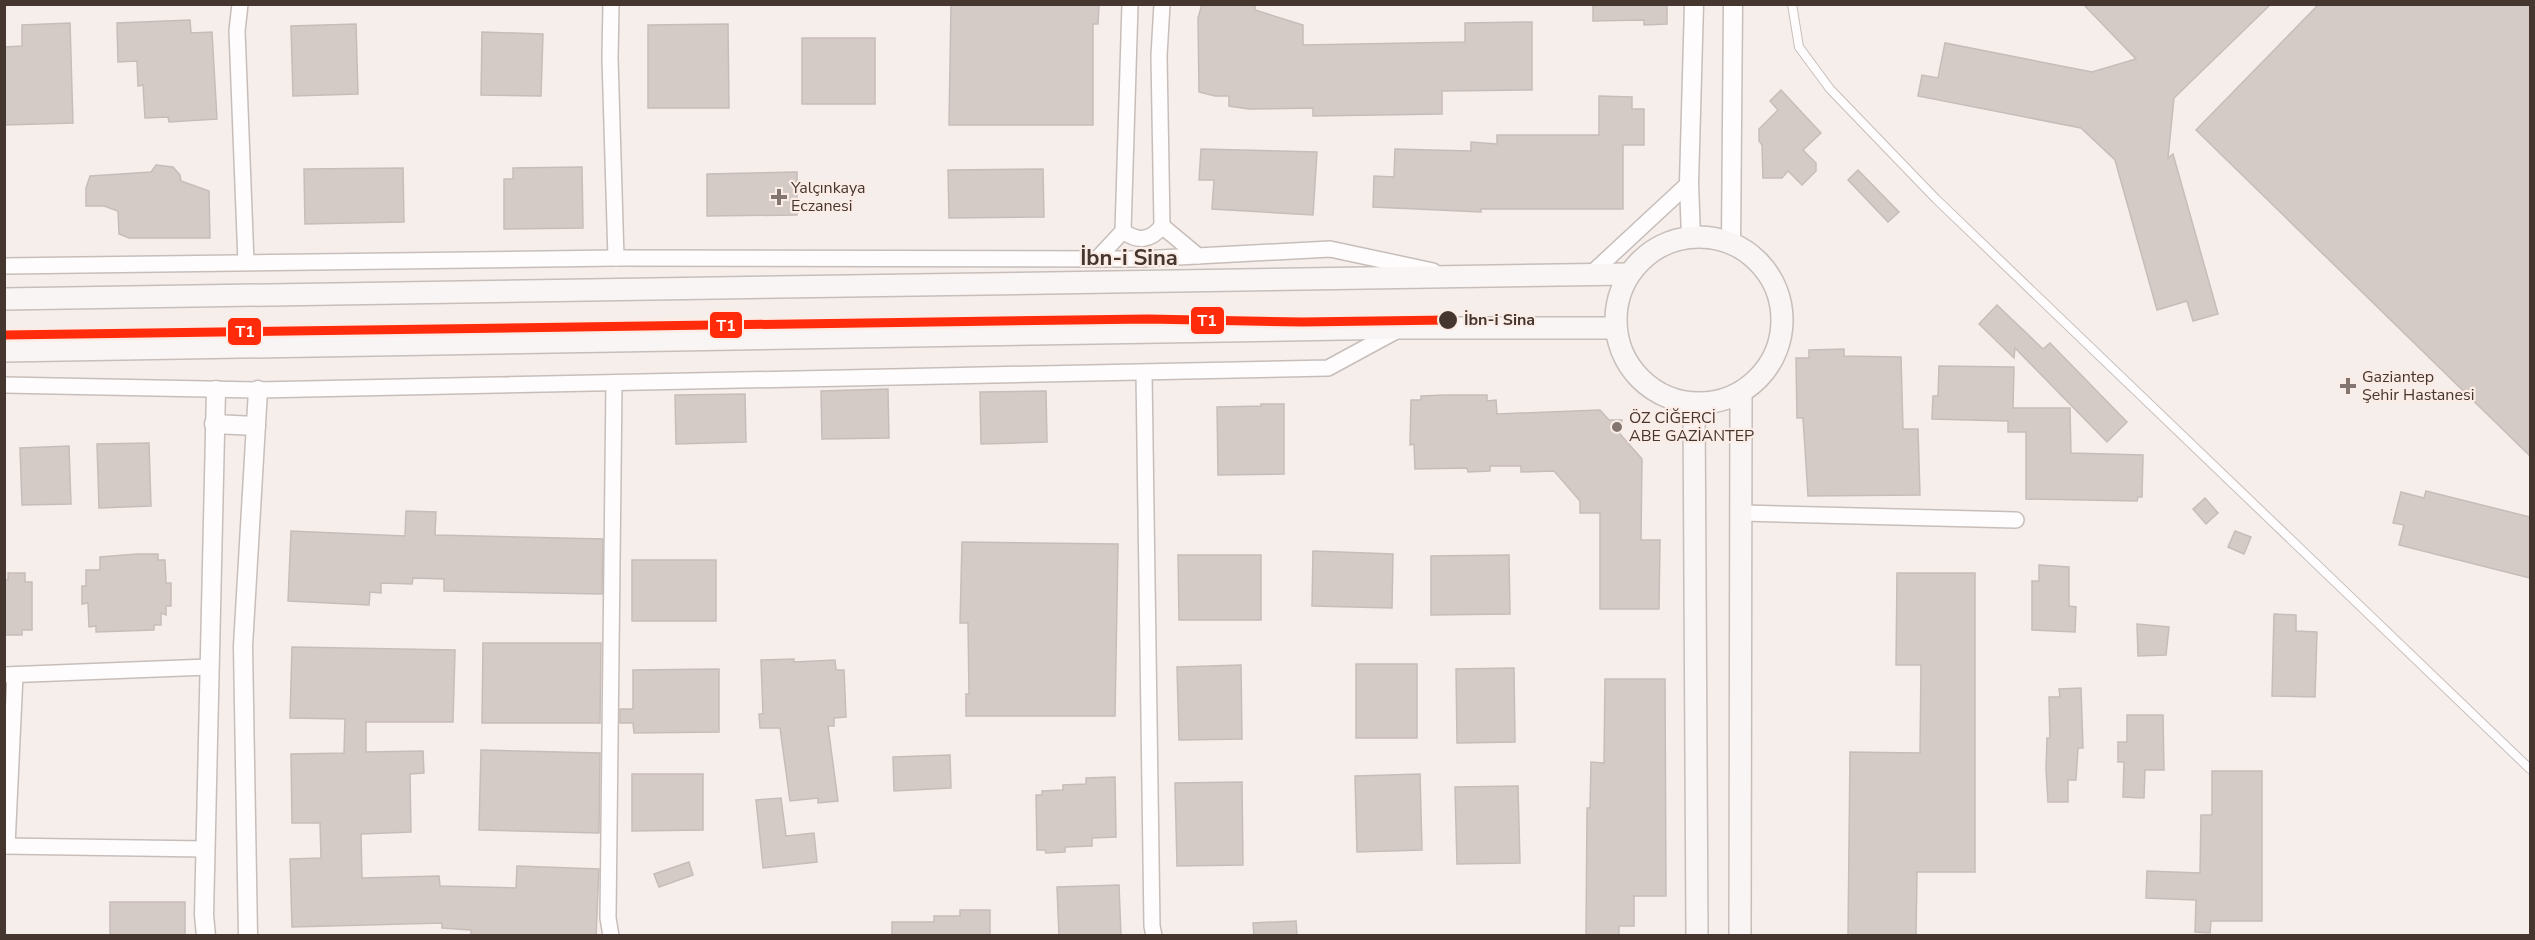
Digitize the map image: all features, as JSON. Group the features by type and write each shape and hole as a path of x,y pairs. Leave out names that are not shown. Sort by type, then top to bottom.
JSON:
{"main road":[{"path":"1691,238 1725,240 1731,243 1749,253 1768,272 1780,296 1784,322 1779,349 1765,374 1741,393 1717,403 1694,404 1661,396 1638,379 1622,356 1615,328 1620,294 1629,274 1648,254 1671,241 1691,238"},
{"path":"4,299 1629,274"},
{"path":"4,351 1402,328 1615,328"},
{"path":"1740,936 1743,513 1741,393"},
{"path":"1694,404 1697,936"}],"street":[{"path":"240,4 237,31 246,262"},
{"path":"611,4 610,58 616,258"},
{"path":"1097,259 1123,231 1130,4"},
{"path":"1123,231 1129,236 1145,239 1152,236 1162,226 1158,56 1162,4"},
{"path":"1691,238 1689,183 1694,4"},
{"path":"1731,243 1733,4"},
{"path":"1591,274 1689,183"},
{"path":"1162,226 1198,256"},
{"path":"4,266 616,258 1097,259 1330,249 1463,277"},
{"path":"4,385 258,390 1328,368 1402,328"},
{"path":"1144,373 1151,933"},
{"path":"612,936 608,918 614,383"},
{"path":"206,936 208,667 216,390"},
{"path":"248,936 243,646 258,390"},
{"path":"214,424 256,426"},
{"path":"1743,513 2016,520"},
{"path":"205,849 6,846 10,675 208,667"},
{"path":"603,936 608,918"}],"lane":[{"path":"1792,4 1799,47 1830,89 1936,199 2530,769"}],"building":[{"path":"951,4 1099,4 1098,24 1093,24 1093,125 949,125"},
{"path":"1202,4 1255,4 1255,10 1303,25 1303,45 1465,42 1465,23 1532,22 1532,90 1442,91 1442,114 1313,116 1313,108 1249,109 1229,106 1229,96 1215,96 1199,92 1198,18"},
{"path":"1593,4 1667,4 1667,24 1644,25 1644,20 1593,21"},
{"path":"2083,4 2271,4 2174,98 2168,158 2173,154 2218,314 2193,321 2187,301 2157,310 2115,160 2081,128 1918,96 1922,75 1938,78 1945,43 2092,72 2136,59"},
{"name":"Gaziantep Şehir Hastanesi","path":"2319,4 2530,4 2530,456 2196,130"},
{"path":"190,20 191,33 212,32 217,119 169,122 168,117 145,118 143,85 138,86 137,61 118,62 117,23"},
{"path":"70,23 73,123 4,125 4,47 22,46 22,25"},
{"path":"356,24 358,94 293,96 291,26"},
{"path":"728,24 729,108 648,108 648,25"},
{"path":"482,32 543,34 541,96 481,95"},
{"path":"802,38 875,38 875,104 802,104"},
{"path":"1781,90 1821,133 1803,150 1816,163 1816,171 1802,185 1788,171 1782,178 1763,178 1759,129 1778,110 1770,101"},
{"path":"1599,96 1632,97 1632,109 1644,109 1644,145 1623,145 1623,209 1481,209 1481,212 1373,207 1374,176 1394,177 1395,149 1471,151 1471,142 1497,144 1497,135 1599,135"},
{"path":"1201,149 1317,152 1313,215 1212,209 1214,180 1199,180"},
{"path":"156,165 173,167 180,175 181,181 209,191 210,238 129,238 119,234 118,211 104,206 86,206 86,188 90,176 151,172"},
{"path":"582,167 583,228 504,229 504,179 513,179 513,168"},
{"path":"403,168 404,222 305,224 304,169"},
{"path":"1043,169 1044,217 949,218 948,170"},
{"path":"1858,170 1899,212 1888,222 1848,180"},
{"path":"797,172 797,215 707,216 707,174"},
{"path":"1997,305 2043,349 2050,343 2127,422 2107,442 2015,348 2014,358 1979,324"},
{"path":"1844,349 1844,356 1901,357 1903,429 1918,429 1920,495 1808,496 1803,418 1797,418 1796,358 1809,358 1809,350"},
{"path":"1939,366 2014,367 2013,408 2070,408 2071,453 2143,455 2142,497 2138,497 2137,501 2026,499 2026,432 2008,432 2008,421 1932,419 1933,396 1938,396"},
{"path":"888,389 889,438 822,439 821,391"},
{"path":"1046,391 1047,442 981,444 980,392"},
{"path":"745,394 746,442 676,444 675,395"},
{"path":"1487,395 1487,401 1496,400 1497,414 1600,410 1609,420 1622,420 1620,434 1642,459 1641,540 1660,540 1659,609 1600,609 1600,513 1580,513 1580,501 1554,471 1521,472 1521,466 1490,466 1490,471 1468,472 1467,468 1415,469 1414,444 1410,445 1411,400 1421,400 1421,396"},
{"path":"1261,404 1284,404 1284,474 1218,475 1217,407 1261,406"},
{"path":"149,443 151,506 99,508 97,444"},
{"path":"69,446 71,504 22,505 20,448"},
{"path":"2426,491 2530,517 2530,578 2399,545 2404,525 2393,523 2401,492 2424,498"},
{"path":"2205,498 2218,513 2206,524 2193,509"},
{"path":"406,511 436,512 435,535 603,539 602,594 444,591 444,579 413,578 412,584 381,583 381,593 370,592 369,605 288,601 291,531 405,536"},
{"path":"2235,531 2251,537 2244,554 2228,547"},
{"path":"962,542 1118,544 1115,716 966,716 966,694 969,694 968,623 960,623"},
{"path":"1313,551 1393,554 1392,608 1312,606"},
{"path":"158,554 158,560 165,560 166,583 171,583 171,606 166,606 166,615 161,613 161,625 154,625 154,630 96,632 96,626 89,627 88,603 82,604 82,586 86,586 86,570 100,570 100,557"},
{"path":"1178,555 1261,555 1261,620 1179,620"},
{"path":"1509,555 1510,614 1431,615 1431,556"},
{"path":"632,560 716,560 716,621 632,621"},
{"path":"2039,565 2069,567 2069,606 2076,607 2075,632 2032,630 2032,581 2039,581"},
{"path":"8,573 25,573 25,582 32,582 32,630 22,630 22,635 4,635 4,580 8,580"},
{"path":"1897,573 1975,573 1975,872 1917,872 1916,936 1848,936 1850,752 1920,753 1921,665 1896,665"},
{"path":"2274,614 2296,615 2296,631 2317,632 2315,697 2272,696"},
{"path":"2137,624 2169,627 2166,655 2138,656"},
{"path":"483,643 601,643 600,723 482,723"},
{"path":"292,647 455,650 453,722 366,722 366,752 423,751 424,773 410,774 411,832 361,834 362,878 439,876 440,886 516,888 517,866 599,869 596,936 471,936 471,930 442,928 442,923 292,927 290,859 321,858 320,823 292,823 291,754 344,753 345,719 290,718"},
{"path":"794,659 794,662 835,660 836,670 844,670 846,717 834,718 834,726 828,726 838,801 818,803 818,798 790,801 780,728 760,728 759,714 763,714 761,660"},
{"path":"1356,664 1417,664 1417,738 1356,738"},
{"path":"1241,665 1242,739 1179,740 1177,667"},
{"path":"1514,668 1515,742 1457,743 1456,669"},
{"path":"719,669 719,732 634,733 633,723 620,723 620,709 633,709 633,670"},
{"path":"1605,679 1665,679 1666,896 1634,896 1634,926 1619,926 1619,936 1586,936 1587,808 1590,808 1591,762 1604,763"},
{"path":"2081,688 2083,748 2078,748 2076,780 2068,780 2068,802 2048,802 2046,769 2047,738 2050,738 2049,697 2060,697 2059,689"},
{"path":"2127,715 2163,715 2164,770 2145,770 2144,798 2123,797 2124,762 2118,762 2118,742 2127,742"},
{"path":"481,750 600,753 599,833 479,830"},
{"path":"950,755 951,788 894,791 893,757"},
{"path":"2212,771 2262,771 2262,921 2211,921 2210,933 2195,932 2196,900 2146,898 2147,871 2200,873 2201,815 2212,815"},
{"path":"632,774 703,774 703,830 632,831"},
{"path":"1420,774 1422,850 1357,852 1355,776"},
{"path":"1115,777 1116,837 1092,838 1092,846 1065,847 1065,852 1046,853 1045,850 1037,850 1036,795 1042,795 1042,791 1063,790 1063,785 1086,784 1086,778"},
{"path":"1242,782 1243,865 1177,866 1175,783"},
{"path":"1518,786 1520,863 1457,864 1455,787"},
{"path":"781,798 786,836 814,833 817,862 763,868 756,800"},
{"path":"689,862 693,875 659,887 654,874"},
{"path":"1119,885 1121,936 1059,936 1057,887"},
{"path":"110,902 185,902 185,936 110,936"},
{"path":"960,910 990,910 990,936 892,936 892,922 934,922 934,916 960,916"},
{"path":"1296,921 1297,936 1254,936 1253,923"}],"transit line":[{"name":"T1","path":"4,335 1148,319 1302,322 1448,320"}],"place":[{"name":"Yalçınkaya Eczanesi","path":"779,197"},
{"name":"İbn-i Sina","path":"1448,320"},
{"name":"Gaziantep Şehir Hastanesi","path":"2348,386"},
{"name":"ÖZ CİĞERCİ ABE GAZİANTEP","path":"1617,427"}],"district":[{"name":"İbn-i Sina","path":"1129,258"}]}
